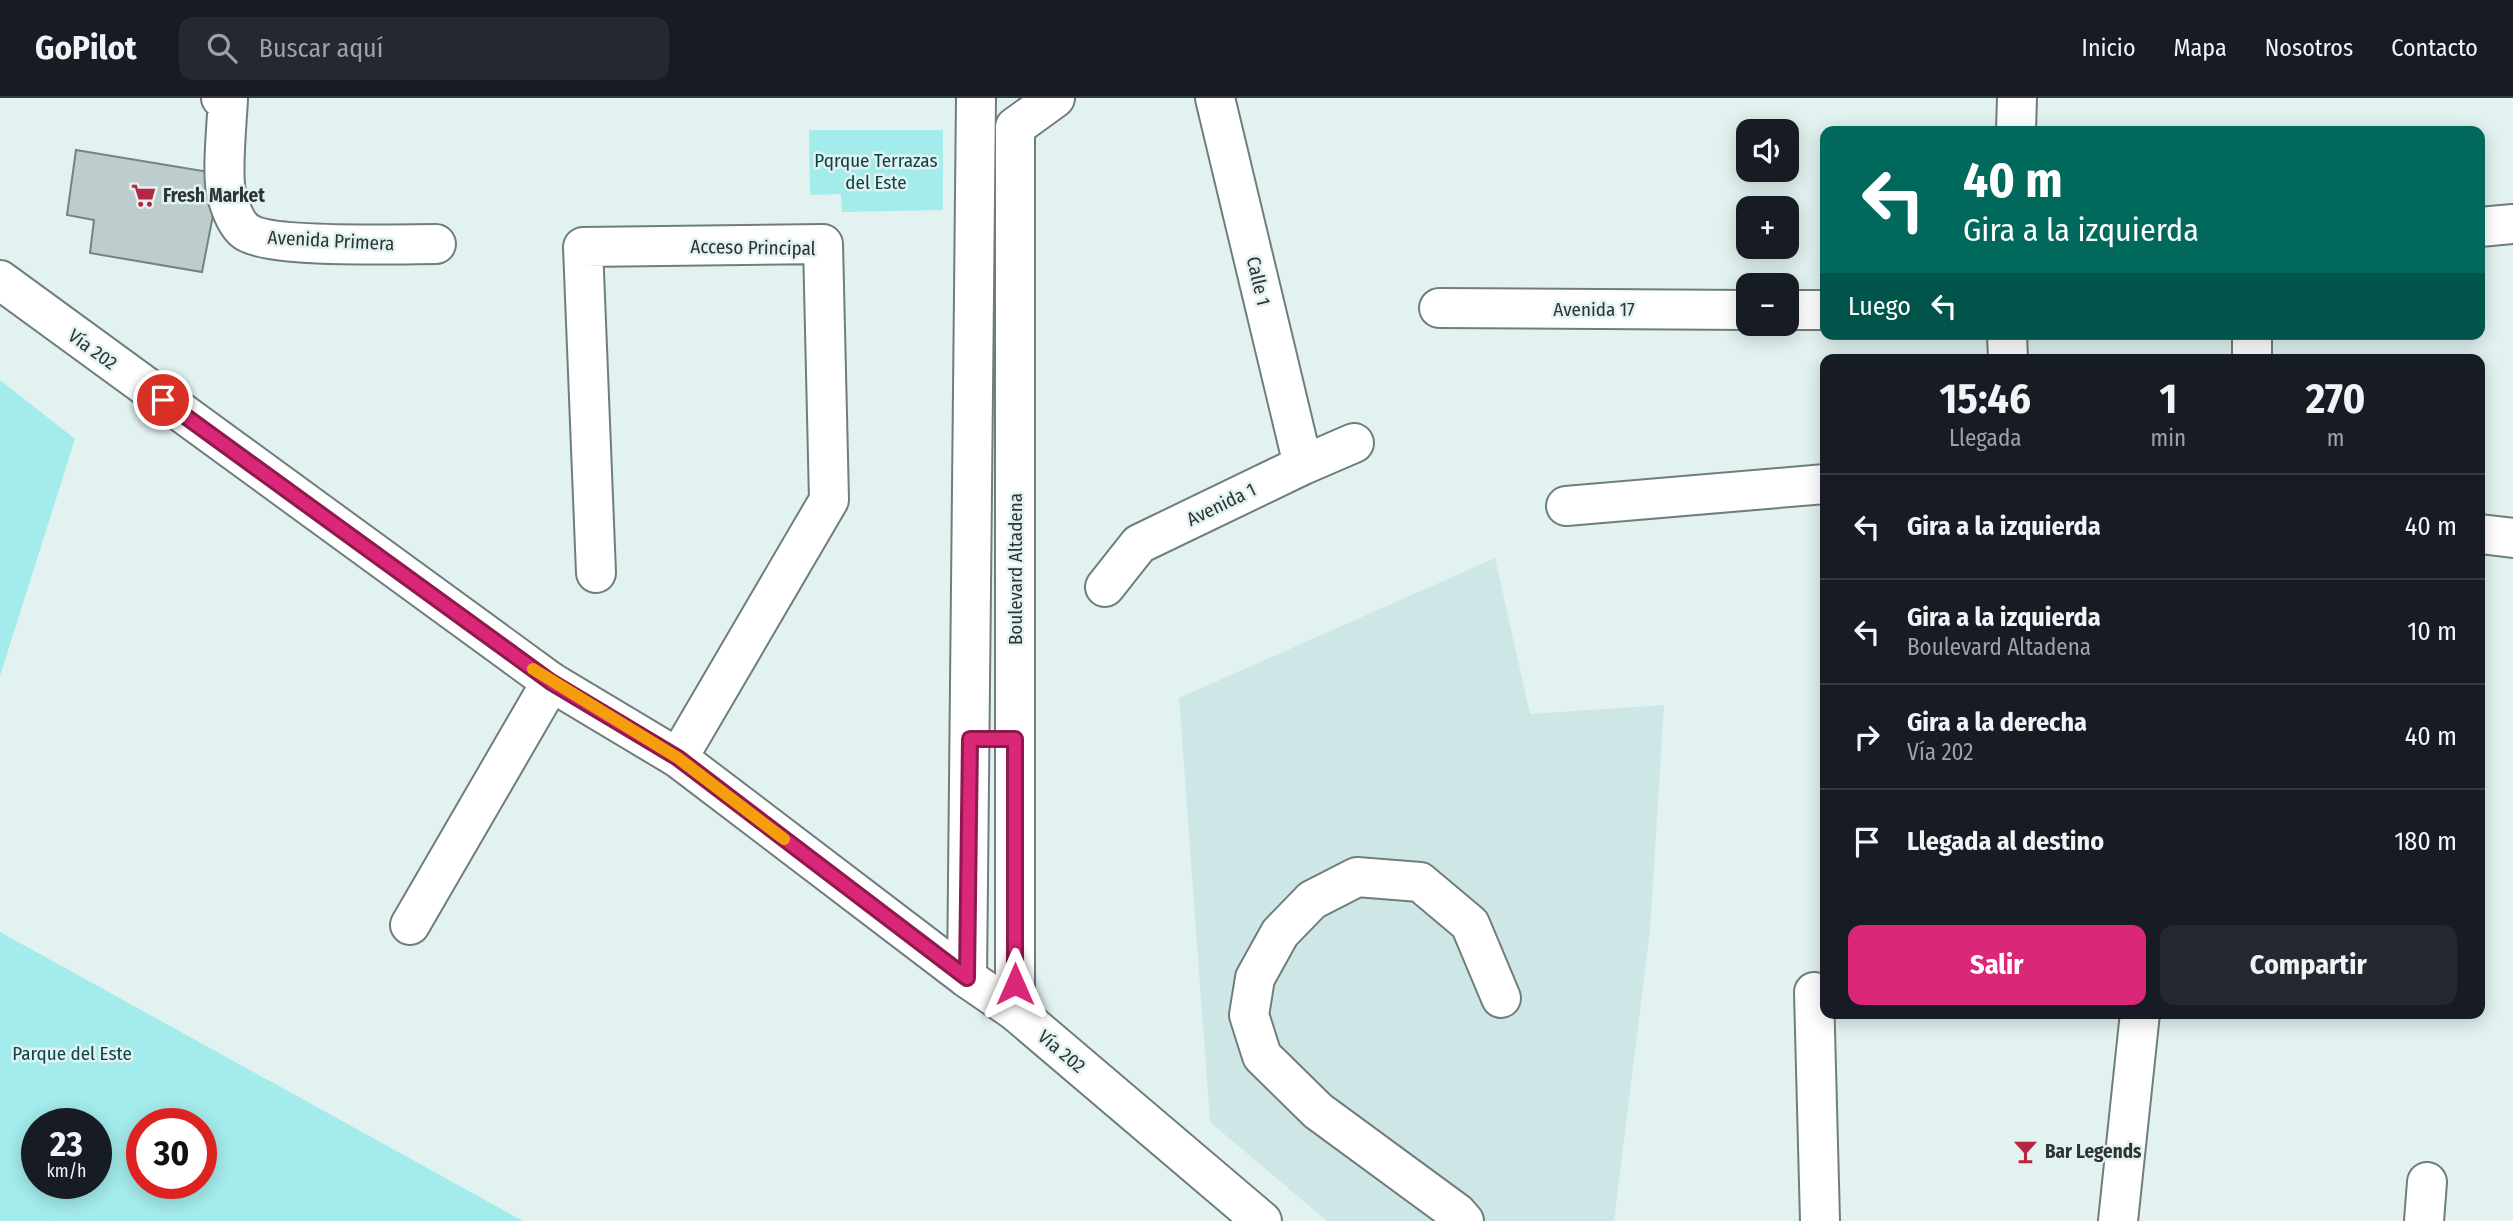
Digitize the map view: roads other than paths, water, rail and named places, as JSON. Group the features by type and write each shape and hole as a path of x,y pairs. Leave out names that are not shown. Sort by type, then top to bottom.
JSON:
{"street":[{"name":"Avenida Primera","path":"221,98 228,99 226,193 234,215 244,230 259,237 284,242 436,244"},
{"path":"967,978 976,98"},
{"path":"987,98 1015,127 1055,98"},
{"name":"Calle 1","path":"1215,98 1303,465"},
{"path":"2015,126 2017,98"},
{"name":"Boulevard Altadena","path":"1015,127 1015,1011"},
{"path":"2485,227 2513,224"},
{"name":"Acceso Principal","path":"596,573 583,247 823,244 829,500 678,758"},
{"name":"Vía 202","path":"0,280 551,682 678,758 967,978 1015,1011 1262,1221"},
{"name":"Avenida 17","path":"1439,308 1736,310"},
{"path":"1799,310 1820,310"},
{"path":"972,437 1015,438"},
{"name":"Avenida 1","path":"1105,587 1139,544 1354,443"},
{"path":"1566,506 1820,484"},
{"path":"2485,535 2513,538"},
{"path":"410,925 551,682"},
{"path":"970,739 1015,739"},
{"path":"1464,1221 1457,1213 1318,1111 1262,1056 1249,1015 1255,978 1280,933 1312,900 1357,877 1420,882 1470,924 1501,998"},
{"path":"1814,992 1821,1221"},
{"path":"2118,1221 2139,1019"},
{"path":"2424,1221 2427,1182"}],"place":[{"name":"Fresh Market","path":"143,195"},
{"name":"Bar Legends","path":"2025,1151"}],"park label":[{"name":"Pqrque Terrazas del Este","path":"876,171"},
{"name":"Parque del Este","path":"72,1053"}]}
